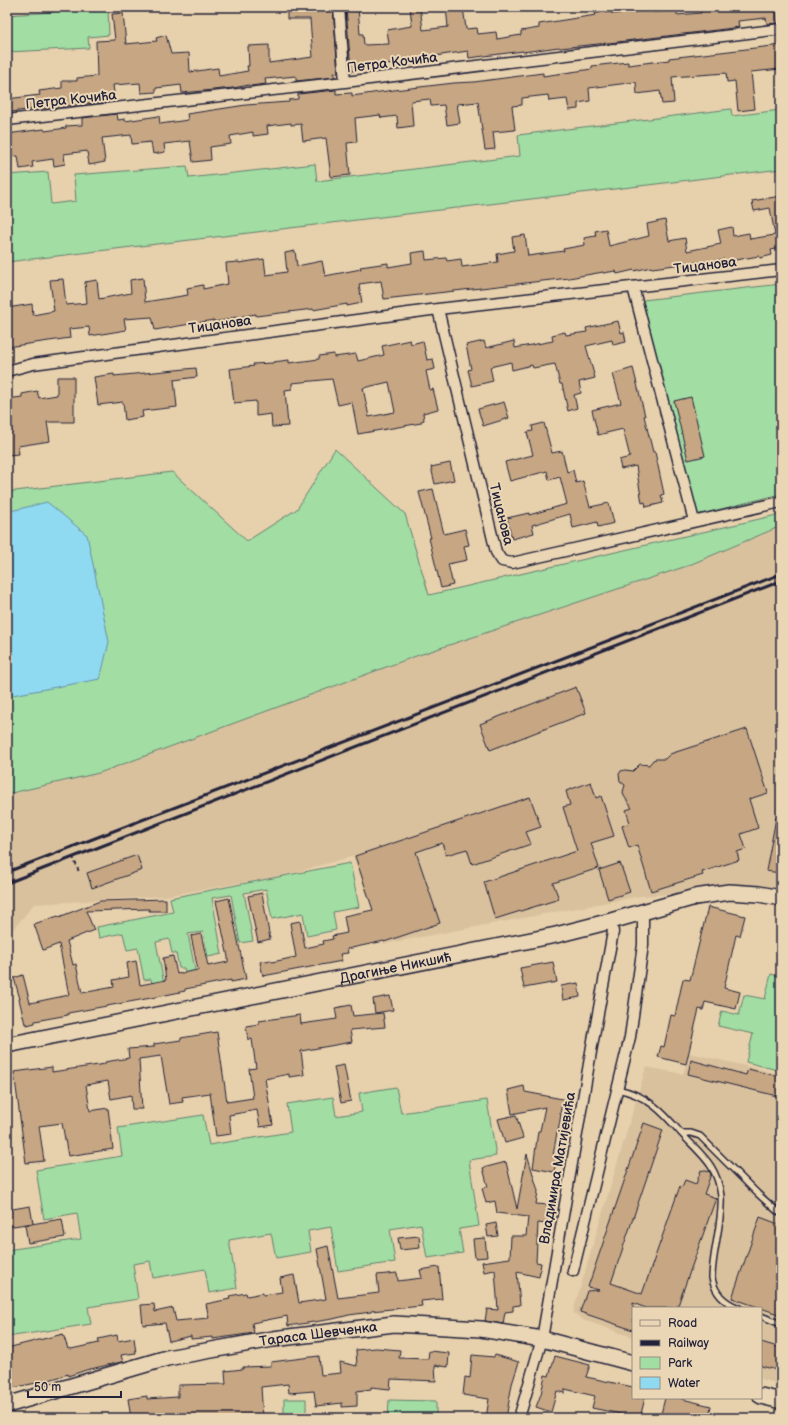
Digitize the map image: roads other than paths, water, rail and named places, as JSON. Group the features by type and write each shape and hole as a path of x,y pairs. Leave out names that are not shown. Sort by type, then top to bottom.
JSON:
{"street":[{"path":"338,7 345,82"},
{"name":"Петра Кочића","path":"7,120 345,82 781,29"},
{"name":"Тицанова","path":"7,371 33,364 438,309 781,270"},
{"path":"633,287 694,521 781,502"},
{"name":"Тицанова","path":"438,309 496,552 502,561 512,563 694,521"},
{"name":"Драгиње Никшић","path":"7,1044 438,960 556,935 612,921 695,896 729,892 759,894 781,898"},
{"path":"573,1271 630,1037 641,962 644,927 643,912"},
{"name":"Владимира Матијевића","path":"519,1418 542,1339 613,932 612,921"},
{"name":"Тараса Шевченка","path":"7,1405 167,1358 280,1338 394,1324 481,1329 542,1339 632,1363"},
{"path":"762,1396 781,1402"}],"lane":[{"path":"617,1089 635,1094 649,1101 663,1113 708,1161 718,1181 721,1198 712,1278 713,1286 720,1297 729,1305 736,1307"},
{"path":"681,1133 691,1133 700,1136 758,1194 781,1213"},
{"path":"762,1316 781,1324"}],"water":[{"path":"47,502 87,535 109,642 100,679 7,696 7,512"}],"railway":[{"path":"7,872 781,574"},
{"path":"7,883 781,581"}]}
